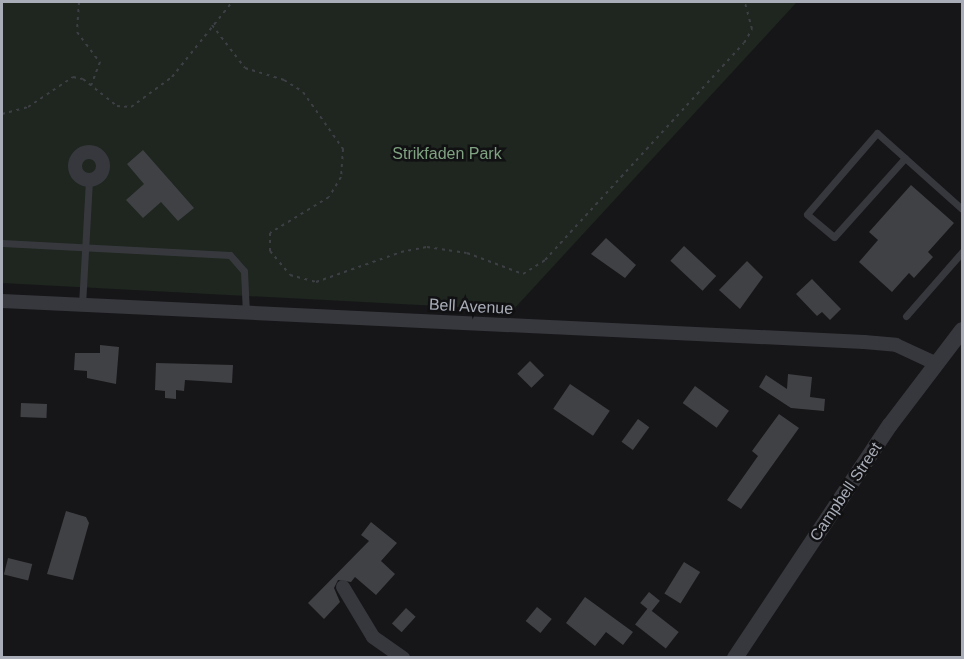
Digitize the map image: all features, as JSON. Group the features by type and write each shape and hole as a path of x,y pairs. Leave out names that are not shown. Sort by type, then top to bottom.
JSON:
{"street":[{"name":"Bell Avenue","path":"2,301 864,342 896,345 934,363"},
{"name":"Campbell Street","path":"735,657 934,363 963,330"},
{"path":"343,587 373,638 403,657"}],"lane":[{"path":"905,158 834,237 807,214 877,133 963,209"},
{"path":"82,305 89,180"},
{"path":"2,243 230,255 244,271 246,313"},
{"path":"906,316 963,252"}],"path":[{"path":"79,2 77,32 100,62 91,85"},
{"path":"2,114 28,107 73,78 91,85 117,106 137,104 172,77 232,2"},
{"path":"212,25 245,68 284,80 303,92 343,149 341,177 330,197 270,233 270,251 290,275 316,282 400,252 427,247 466,253 523,274 545,260 744,43 752,29 746,2"}],"green space":[{"name":"Strikfaden Park","path":"2,2 796,3 513,310 2,283"}],"building":[{"path":"143,150 194,208 178,221 161,202 143,218 126,200 144,184 127,164"},
{"path":"911,185 954,223 928,252 933,257 914,278 909,273 892,292 859,262 878,240 869,232"},
{"path":"606,238 636,265 625,278 591,254"},
{"path":"684,246 716,276 703,291 670,261"},
{"path":"747,261 763,277 740,309 719,290"},
{"path":"812,279 841,309 830,320 822,312 817,316 796,294"},
{"path":"100,345 119,347 116,384 87,378 87,371 74,370 75,353 100,353"},
{"path":"530,361 544,375 531,388 517,374"},
{"path":"156,363 233,365 232,383 185,380 184,391 176,390 176,399 165,398 165,391 155,390"},
{"path":"788,374 812,377 810,397 825,399 824,411 791,408 759,387 766,375 787,389"},
{"path":"570,384 610,411 593,436 553,409"},
{"path":"695,386 729,411 717,428 683,403"},
{"path":"21,403 47,404 46,418 21,417"},
{"path":"779,414 799,428 741,509 727,500 758,456 752,451"},
{"path":"638,419 649,427 633,450 622,442"},
{"path":"66,511 86,517 89,523 73,580 47,574"},
{"path":"371,522 397,543 381,561 395,574 376,595 355,577 351,582 338,580 334,588 340,602 324,619 308,603 369,541 361,535"},
{"path":"8,558 32,564 28,581 4,574"},
{"path":"684,562 700,572 681,603 664,593"},
{"path":"649,592 660,601 651,612 640,603"},
{"path":"585,597 633,632 623,645 606,632 595,646 566,623"},
{"path":"537,607 552,619 540,633 526,621"},
{"path":"406,608 416,617 402,632 392,624"},
{"path":"648,608 679,632 666,649 635,625"}]}
